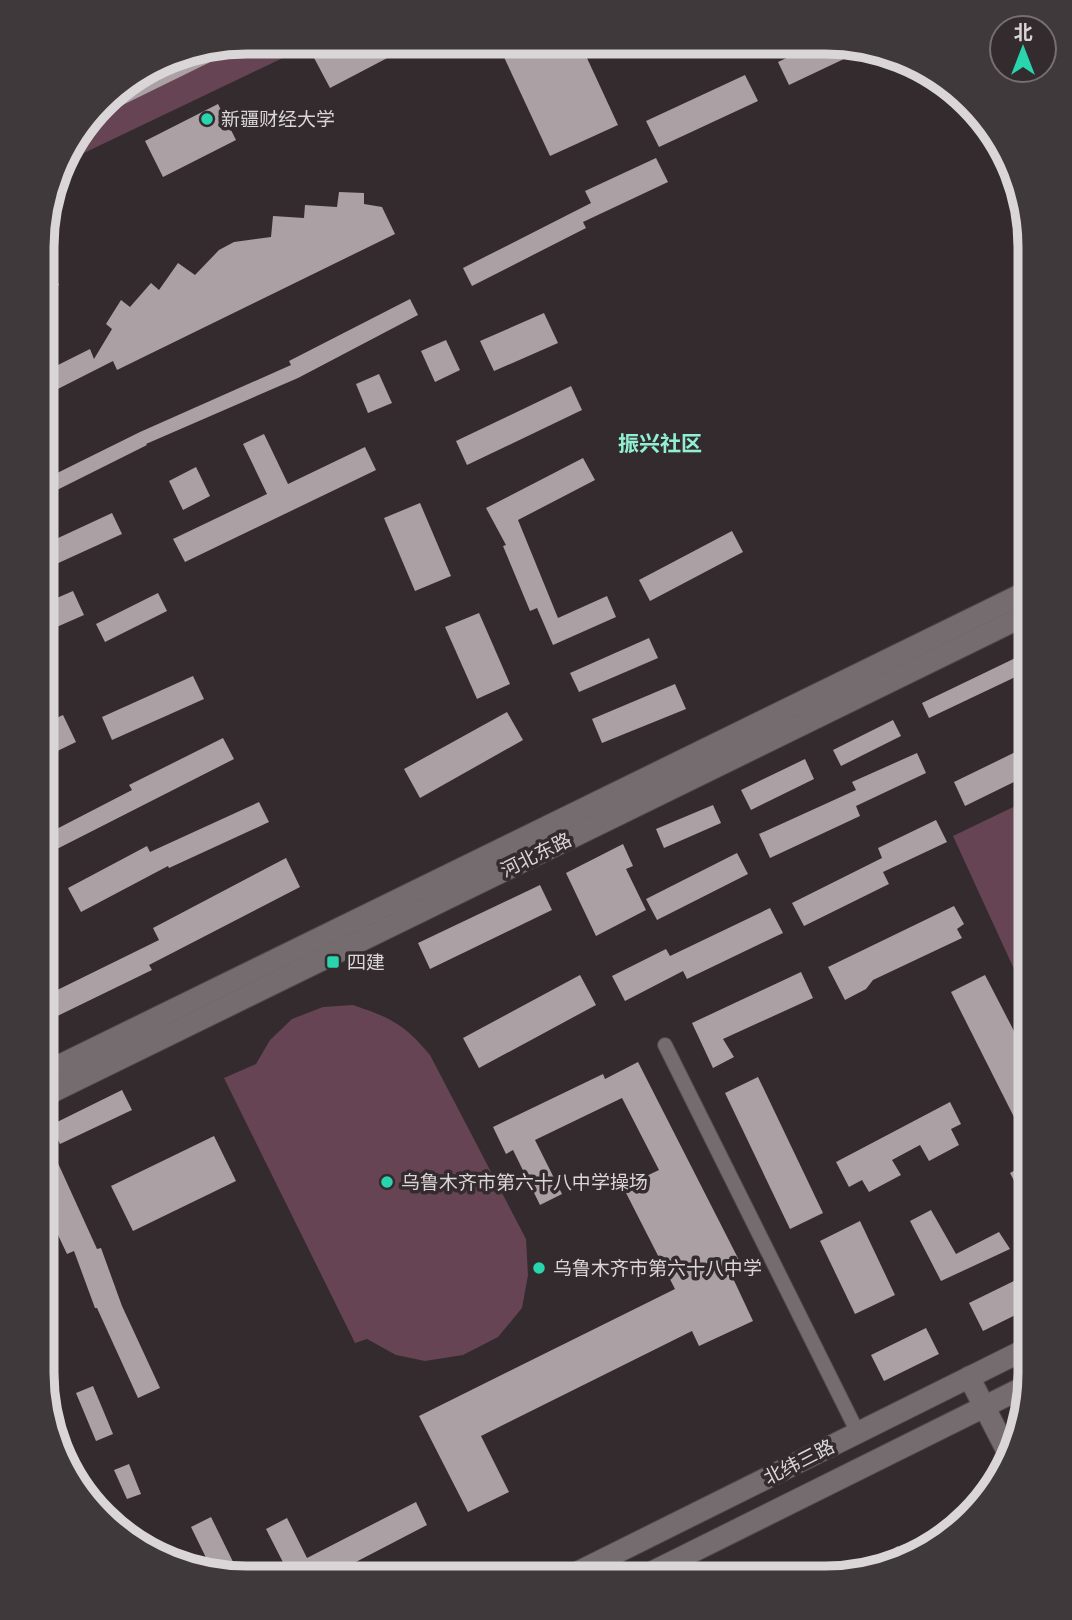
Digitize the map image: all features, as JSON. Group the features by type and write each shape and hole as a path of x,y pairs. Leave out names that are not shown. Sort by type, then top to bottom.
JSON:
{"main road":[{"path":"54,1069 1018,596"},
{"name":"河北东路","path":"54,1091 1018,619"},
{"name":"北纬三路","path":"590,1566 1017,1353"},
{"path":"969,1377 1004,1445"},
{"name":"北纬三路","path":"689,1566 1016,1391"}],"street":[{"path":"665,1045 858,1433"}],"shaded area":[{"path":"289,55 77,156 94,130 120,102 162,74 209,58"},
{"path":"1018,805 1017,976 953,836"},
{"path":"353,1005 396,1023 430,1055 526,1239 528,1275 522,1308 498,1337 463,1355 425,1361 396,1355 367,1339 355,1343 224,1078 256,1064 270,1040 292,1019 323,1007"}],"building":[{"path":"585,54 618,125 550,156 503,55"},
{"path":"795,54 850,56 789,85 778,62"},
{"path":"312,55 394,55 330,88"},
{"path":"222,56 112,110 130,94 162,74 185,64"},
{"path":"745,75 758,101 659,147 646,121"},
{"path":"218,104 236,140 163,177 145,141"},
{"path":"656,158 668,182 583,222 586,228 472,286 463,268 591,203 585,191"},
{"path":"339,192 364,193 364,204 382,207 395,234 117,370 113,361 54,391 54,367 90,349 94,359 112,329 106,324 121,300 130,307 151,283 159,290 178,263 195,275 219,250 234,242 271,237 273,216 304,218 305,205 337,207"},
{"path":"54,275 59,285 54,288"},
{"path":"410,299 418,315 298,378 146,444 54,492 54,475 140,432 291,365 289,361"},
{"path":"544,313 558,343 494,371 480,341"},
{"path":"446,340 460,370 435,382 421,351"},
{"path":"379,374 392,403 368,413 356,384"},
{"path":"571,386 582,410 467,465 456,441"},
{"path":"264,434 288,484 365,447 376,470 185,562 173,539 267,494 243,444"},
{"path":"583,458 595,480 518,520 558,618 607,596 616,617 553,645 537,608 530,611 503,546 506,545 486,508"},
{"path":"196,467 210,496 183,510 169,481"},
{"path":"420,503 451,576 415,591 384,518"},
{"path":"112,513 122,534 54,565 54,540"},
{"path":"732,531 743,552 650,601 639,580"},
{"path":"73,591 84,615 54,628 54,599"},
{"path":"158,593 167,611 105,642 96,624"},
{"path":"479,613 510,684 477,699 445,627"},
{"path":"649,638 658,658 579,692 570,673"},
{"path":"1018,657 1018,676 929,718 922,703"},
{"path":"193,676 204,699 112,740 102,717"},
{"path":"675,684 686,709 602,743 592,719"},
{"path":"507,712 523,740 420,798 404,769"},
{"path":"63,715 76,742 54,753 54,719"},
{"path":"893,720 901,736 841,766 833,750"},
{"path":"223,738 234,759 54,850 54,830 132,790 129,785"},
{"path":"1018,751 1018,780 965,806 954,782"},
{"path":"917,753 926,773 856,806 860,816 770,858 759,834 856,790 852,782"},
{"path":"805,759 814,779 751,810 741,790"},
{"path":"259,802 269,822 169,868 168,866 81,912 68,888 147,846 150,852"},
{"path":"713,805 721,823 664,848 656,829"},
{"path":"936,820 947,842 883,872 889,884 804,926 792,903 882,858 878,848"},
{"path":"623,844 633,866 626,869 646,910 596,936 566,873"},
{"path":"737,853 748,874 657,920 646,899"},
{"path":"286,858 300,887 149,965 152,970 54,1018 54,992 159,940 153,928"},
{"path":"540,885 552,910 430,969 418,943"},
{"path":"954,906 964,924 957,929 962,938 873,980 866,989 845,1000 828,967"},
{"path":"770,908 783,933 687,979 683,971 625,1001 612,976 666,949 670,956"},
{"path":"801,972 813,998 723,1039 734,1057 713,1068 692,1023"},
{"path":"580,975 596,1005 479,1068 463,1038"},
{"path":"985,975 1017,1037 1017,1115 1014,1117 951,992"},
{"path":"638,1062 743,1268 731,1274 753,1321 699,1346 692,1331 481,1436 509,1492 468,1512 419,1416 675,1289 623,1187 659,1170 622,1098 535,1140 562,1194 540,1205 513,1150 506,1154 493,1127 603,1074 605,1079"},
{"path":"758,1077 823,1213 790,1229 725,1093"},
{"path":"122,1090 132,1110 60,1144 54,1131 54,1124"},
{"path":"950,1102 961,1124 951,1129 959,1145 929,1161 920,1145 892,1160 901,1175 869,1192 862,1180 849,1187 836,1162"},
{"path":"214,1136 236,1181 133,1231 111,1186"},
{"path":"57,1161 97,1249 101,1248 122,1306 160,1388 138,1398 95,1308 74,1251 67,1254 54,1226 54,1162"},
{"path":"1017,1169 1017,1187 1010,1173"},
{"path":"931,1210 956,1254 999,1232 1010,1249 941,1281 910,1221"},
{"path":"860,1221 895,1295 855,1314 820,1241"},
{"path":"1017,1279 1017,1314 983,1331 969,1303"},
{"path":"926,1328 939,1354 884,1381 871,1355"},
{"path":"93,1386 113,1434 96,1441 76,1393"},
{"path":"129,1464 141,1494 127,1499 114,1470"},
{"path":"416,1502 427,1525 348,1566 285,1566 266,1529 287,1518 307,1558"},
{"path":"211,1517 235,1565 208,1561 191,1527"},
{"path":"936,1530 899,1551 875,1559 898,1546 899,1549"}],"place":[{"name":"新疆财经大学","path":"207,119"},
{"name":"四建","path":"333,962"},
{"name":"乌鲁木齐市第六十八中学操场","path":"387,1182"},
{"name":"乌鲁木齐市第六十八中学","path":"539,1268"}],"district":[{"name":"振兴社区","path":"660,444"}]}
